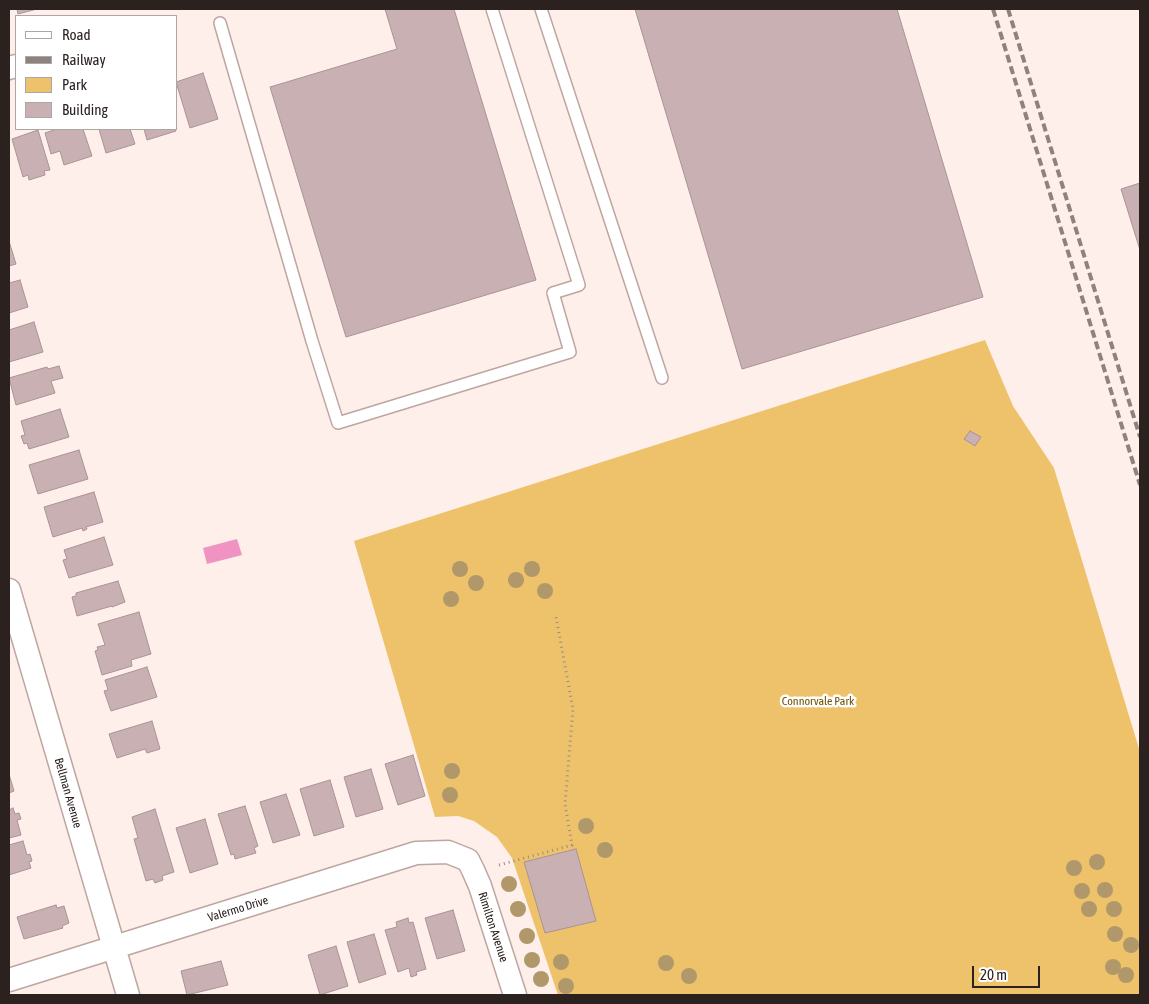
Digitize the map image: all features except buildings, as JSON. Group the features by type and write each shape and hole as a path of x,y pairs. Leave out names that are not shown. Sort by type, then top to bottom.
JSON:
{"street":[{"name":"Bellman Avenue","path":"9,590 128,995"},
{"name":"Valermo Drive","path":"9,980 416,853 448,852 468,860"},
{"name":"Rimilton Avenue","path":"468,860 480,886 515,995"}],"lane":[{"path":"220,23 312,342 338,423 570,352 553,293 579,285 492,9"},
{"path":"541,9 662,378"}],"path":[{"path":"499,865 572,845 565,804 573,709 556,617"}],"green space":[{"name":"Connorvale Park","path":"985,340 1013,406 1054,468 1140,752 1140,995 558,995 512,858 497,837 474,821 458,816 435,817 354,541"}],"shaded area":[{"path":"237,539 242,555 207,564 203,548"}],"railway":[{"path":"993,9 1140,485"},
{"path":"1008,9 1140,437"}]}
